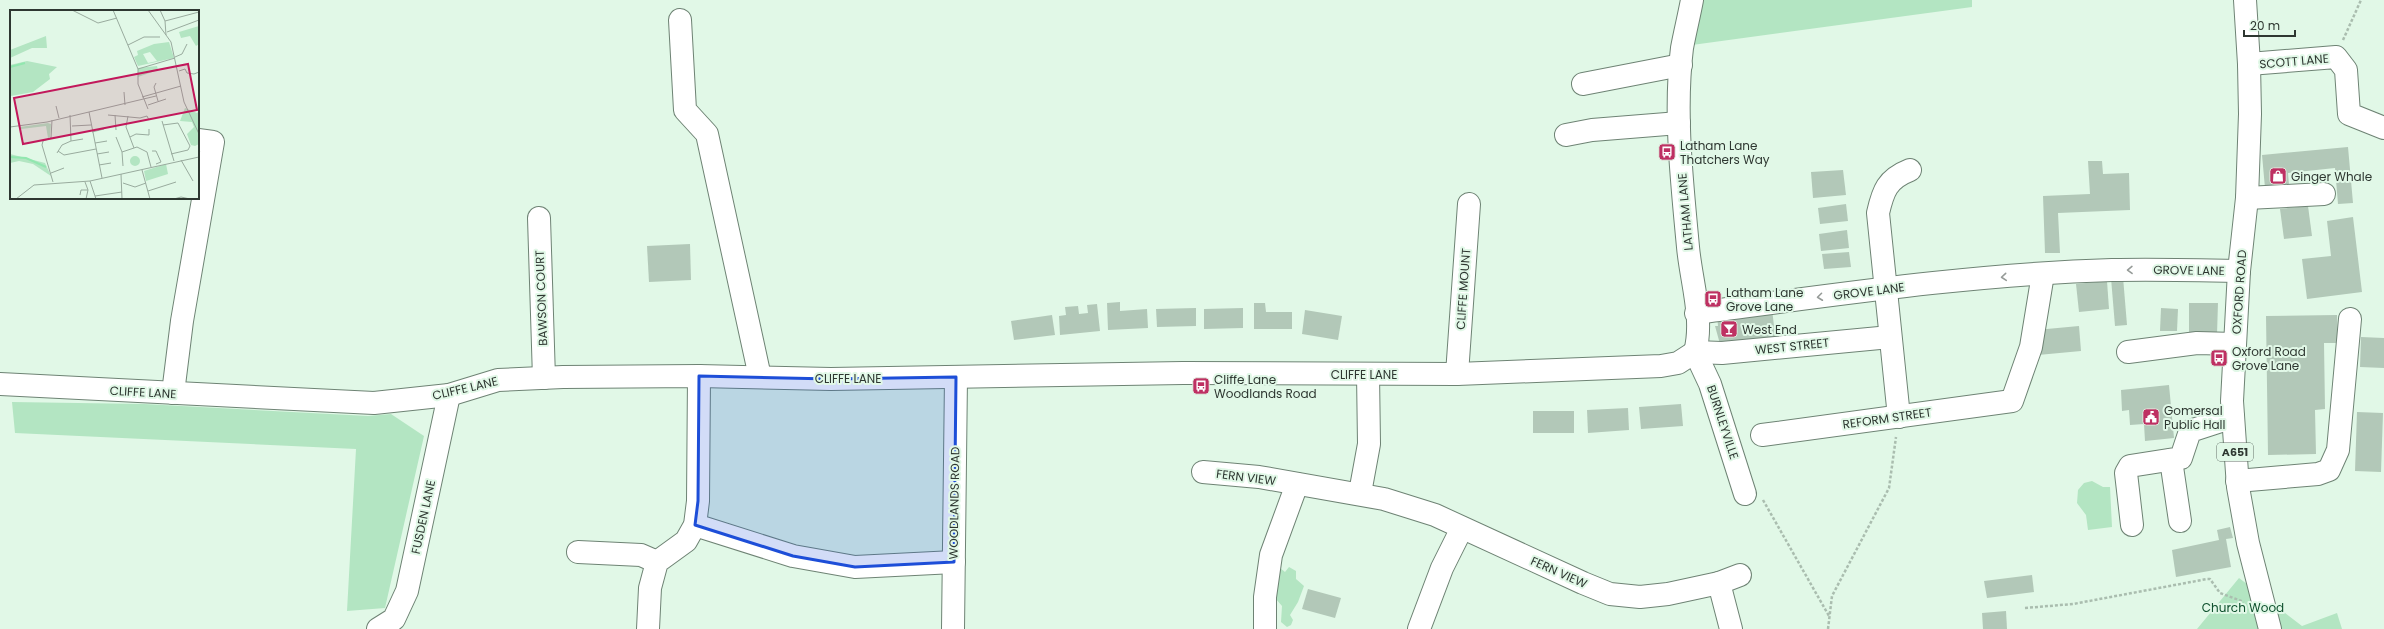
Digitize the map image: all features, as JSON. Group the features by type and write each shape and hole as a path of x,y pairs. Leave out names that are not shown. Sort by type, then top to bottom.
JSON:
{"street":[{"name":"LATHAM LANE","path":"1692,0 1681,65 1679,124 1688,248 1696,312 1698,341 1695,352"},
{"name":"OXFORD ROAD","path":"2245,0 2249,64 2247,198 2239,271 2233,417 2237,481 2248,543 2267,619"},
{"path":"680,20 685,110 707,134 760,377"},
{"name":"SCOTT LANE","path":"2249,64 2336,57 2346,70 2349,114 2384,128"},
{"path":"1583,84 1681,65"},
{"path":"1566,135 1592,130 1679,124"},
{"path":"173,393 182,321 213,142 199,140"},
{"path":"1898,417 1878,213 1883,192 1896,175 1910,170"},
{"path":"2247,198 2324,194"},
{"name":"CLIFFE MOUNT","path":"1457,374 1469,204"},
{"name":"BAWSON COURT","path":"539,218 544,378"},
{"name":"GROVE LANE","path":"1696,312 1886,289 2043,274 2134,270 2239,271"},
{"name":"REFORM STREET","path":"1762,435 2012,401 2031,347 2043,274"},
{"path":"2237,481 2318,474 2329,470 2338,450 2350,319"},
{"name":"WEST STREET","path":"1695,352 1722,353 1890,337"},
{"path":"2128,352 2197,343 2235,344"},
{"name":"CLIFFE LANE","path":"0,384 374,403 449,395 498,380 544,378 699,376 831,379 1183,373 1457,374 1661,366 1678,363 1695,352"},
{"name":"BURNLEYVILLE","path":"1695,352 1710,384 1746,494"},
{"path":"1360,494 1369,444 1368,374"},
{"path":"648,629 650,588 657,562 686,541 695,525 698,501 699,376"},
{"name":"WOODLANDS ROAD","path":"953,629 956,377"},
{"name":"FUSDEN LANE","path":"378,629 394,619 407,591 449,395"},
{"path":"2132,525 2126,473 2130,466 2181,458 2190,431 2233,417"},
{"path":"2171,460 2180,521"},
{"name":"FERN VIEW","path":"1203,472 1259,477 1360,494 1435,515 1610,594 1640,597 1668,594 1719,583 1740,575"},
{"path":"1265,629 1265,597 1271,555 1297,484"},
{"path":"695,525 793,556 855,567 954,562"},
{"path":"1419,629 1442,568 1462,528"},
{"path":"578,552 641,555 657,562"},
{"path":"1719,583 1731,629"}],"path":[{"path":"2336,57 2361,0"},
{"path":"1828,629 1832,596 1889,488 1898,417"},
{"path":"1746,494 1760,496 1829,617"},
{"path":"2026,608 2073,604 2207,578 2210,579 2220,593 2267,619"}],"highlighted area":[{"path":"699,376 831,379 956,377 954,562 855,567 793,556 695,525 698,501"}],"green space":[{"path":"1704,0 1972,0 1972,7 1692,45"},
{"path":"12,402 144,404 368,416 391,414 424,436 385,608 347,611 356,449 15,433"},
{"path":"2092,481 2103,487 2110,487 2112,527 2088,530 2086,515 2077,503 2078,490 2084,483"},
{"path":"1289,567 1296,571 1296,579 1304,586 1298,602 1290,615 1293,620 1291,625 1287,627 1281,622 1282,606 1276,599 1276,593 1280,568 1285,572"},
{"name":"Church Wood","path":"2239,578 2302,626 2337,613 2342,629 2197,629"}],"building":[{"path":"2348,147 2353,203 2338,204 2335,168 2288,173 2289,185 2265,188 2262,155"},
{"path":"2088,161 2102,161 2103,174 2129,173 2130,210 2058,213 2060,253 2045,253 2043,196 2090,194"},
{"path":"1843,170 1846,195 1813,198 1811,172"},
{"path":"1846,204 1848,221 1820,224 1818,208"},
{"path":"2308,206 2312,236 2284,239 2280,209"},
{"path":"2353,217 2362,292 2307,299 2302,259 2331,256 2327,221"},
{"path":"1847,230 1849,248 1821,251 1819,234"},
{"path":"690,244 691,280 649,282 647,246"},
{"path":"1849,252 1851,267 1824,269 1822,254"},
{"path":"2123,277 2127,325 2115,326 2111,278"},
{"path":"2107,281 2109,309 2079,312 2076,284"},
{"path":"1120,302 1120,311 1147,309 1148,328 1108,330 1107,303"},
{"path":"1254,303 1265,303 1266,312 1292,312 1292,329 1254,329"},
{"path":"2189,303 2218,303 2217,334 2189,333"},
{"path":"1097,304 1100,331 1060,335 1059,316 1066,315 1065,307 1078,306 1079,314 1088,313 1087,305"},
{"path":"1196,308 1196,326 1157,327 1156,309"},
{"path":"1243,308 1243,328 1204,329 1204,309"},
{"path":"2161,308 2178,309 2177,331 2160,331"},
{"path":"1772,309 1774,326 1782,325 1783,332 1777,333 1777,337 1720,344 1715,326 1718,326 1717,315"},
{"path":"1305,310 1342,316 1338,340 1302,334"},
{"path":"1052,315 1055,335 1014,340 1011,321"},
{"path":"2337,315 2338,343 2324,343 2325,409 2315,410 2316,454 2268,455 2266,316"},
{"path":"2079,326 2081,351 2038,355 2036,330"},
{"path":"2361,337 2384,338 2384,368 2360,367"},
{"name":"Gomersal Public Hall","path":"2169,385 2174,438 2145,441 2144,424 2130,425 2129,410 2122,411 2121,390"},
{"path":"1681,404 1683,426 1641,429 1639,407"},
{"path":"1628,408 1629,430 1588,433 1587,410"},
{"path":"1533,411 1574,411 1574,433 1533,433"},
{"path":"2357,412 2383,413 2381,472 2355,471"},
{"path":"2230,527 2233,538 2226,539 2231,567 2176,577 2172,550 2219,540 2217,530"},
{"path":"2032,575 2034,592 1987,598 1984,581"},
{"path":"1308,589 1341,598 1335,618 1302,609"},
{"path":"2006,611 2007,629 1983,629 1982,613"}],"place":[{"name":"Latham Lane Thatchers Way","path":"1667,152"},
{"name":"Ginger Whale","path":"2278,176"},
{"name":"Latham Lane Grove Lane","path":"1713,299"},
{"name":"West End","path":"1729,329"},
{"name":"Oxford Road Grove Lane","path":"2219,358"},
{"name":"Cliffe Lane Woodlands Road","path":"1201,386"},
{"name":"Gomersal Public Hall","path":"2151,417"}]}
